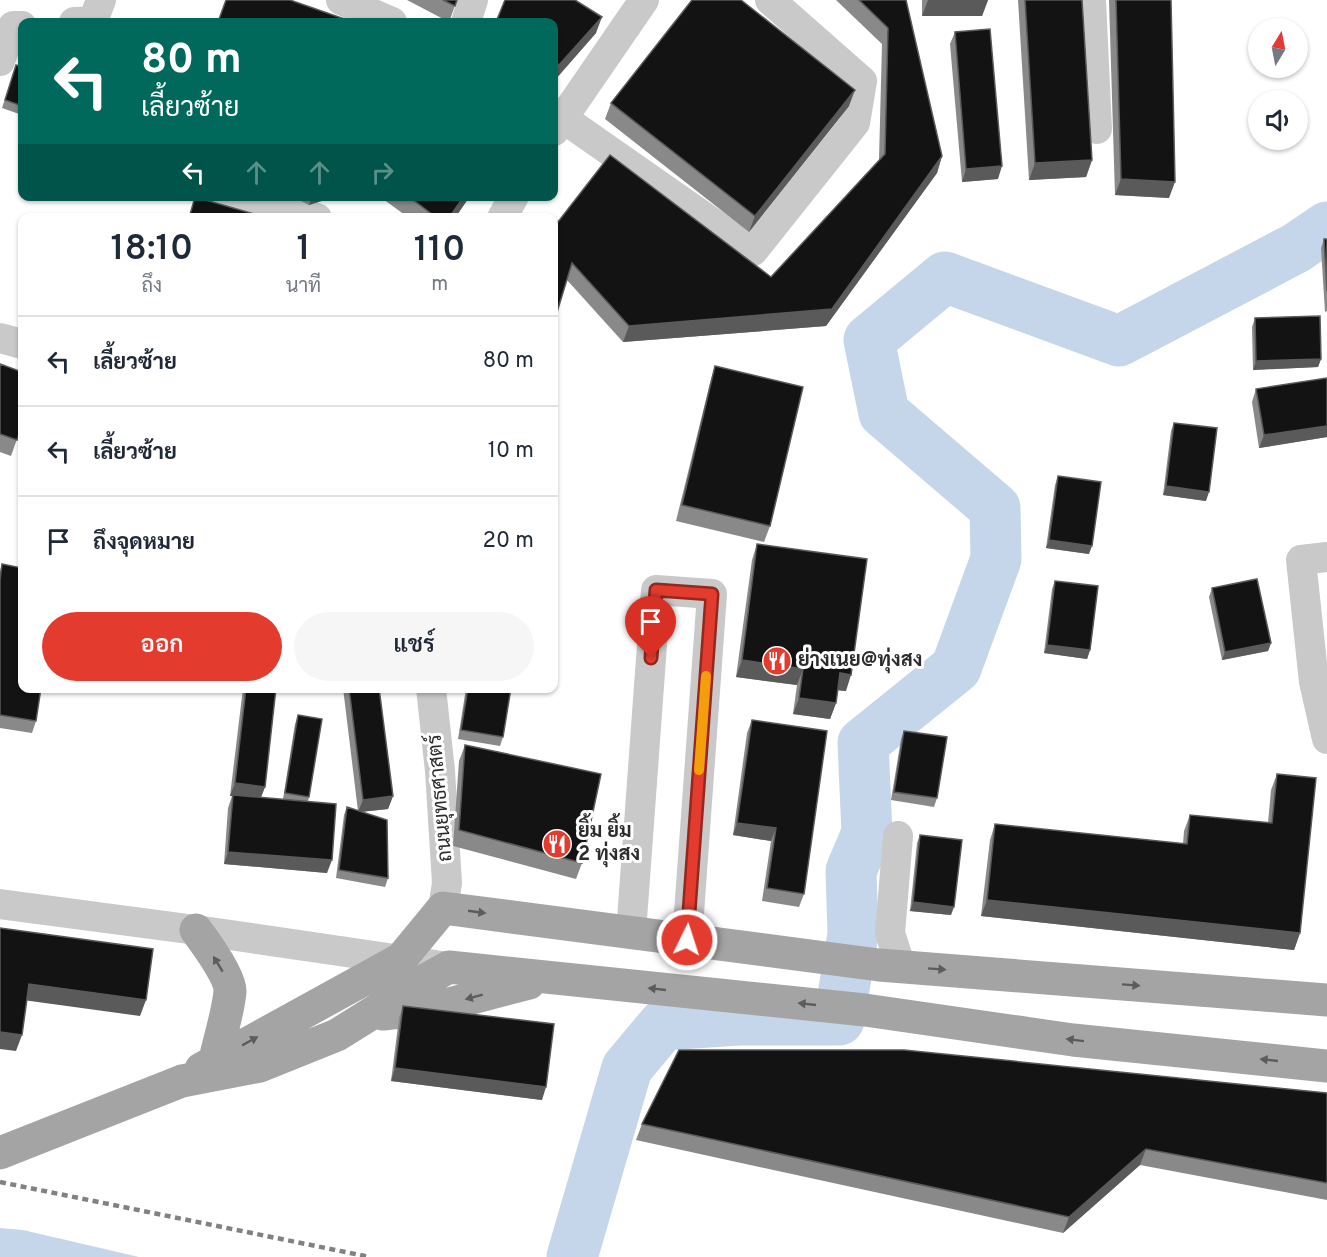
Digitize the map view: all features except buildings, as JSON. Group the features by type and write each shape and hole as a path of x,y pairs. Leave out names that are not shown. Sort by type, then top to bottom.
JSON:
{"main road":[{"path":"182,1081 215,1060 401,959 443,908 890,966 1327,1000"},
{"path":"195,930 224,973 230,989 215,1060"},
{"path":"0,1153 182,1081 260,1066 337,1035 449,967 865,1010 1073,1040 1327,1066"},
{"path":"369,1016 434,1008 552,978"}],"street":[{"path":"94,18 100,0"},
{"path":"341,0 383,18"},
{"path":"467,18 473,0"},
{"path":"558,117 644,0"},
{"path":"558,121 753,251 855,123 862,81 770,0"},
{"path":"1091,0 1096,129"},
{"path":"0,61 14,26 18,26"},
{"path":"243,201 295,213"},
{"path":"0,338 18,343"},
{"path":"1327,557 1301,560 1314,682 1327,739"},
{"path":"631,933 656,590 712,594 687,940"},
{"name":"ถนนยุทธศาสตร์","path":"431,693 440,771 447,883 443,908"},
{"path":"890,966 890,933 898,836"},
{"path":"0,904 449,967"}],"water":[{"path":"0,1228 23,1230 139,1257 0,1257"}],"waterway":[{"path":"572,1257 627,1068 663,1025 739,1020 839,1020 853,934 851,871 867,833 863,743 956,668 996,559 995,508 884,413 869,340 945,277 1119,341 1296,248 1327,227"}],"railway":[{"path":"0,1182 370,1257"}],"slow traffic":[{"path":"699,770 706,676"}],"place":[{"name":"ย่างเนย@ทุ่งสง","path":"777,661"},
{"name":"ยิ้ม ยิ้ม 2 ทุ่งสง","path":"557,844"}],"route":[{"path":"651,658 656,590 712,594 687,940"}]}
